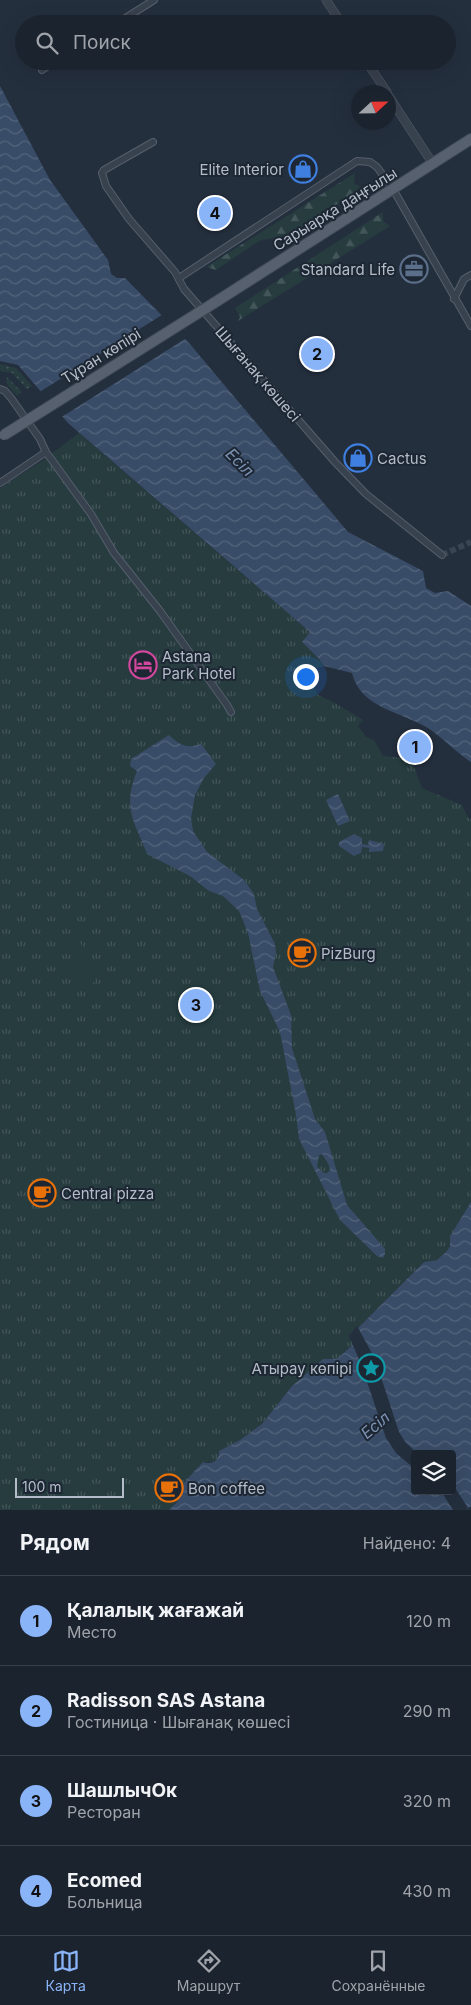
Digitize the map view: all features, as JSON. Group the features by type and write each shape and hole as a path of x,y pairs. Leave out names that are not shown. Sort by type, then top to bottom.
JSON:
{"main road":[{"name":"Сарыарқа даңғылы","path":"214,303 471,139"},
{"name":"Тұран көпірі","path":"2,436 214,303"}],"street":[{"path":"130,15 154,0"},
{"path":"326,0 336,15"},
{"path":"372,70 382,85"},
{"path":"396,106 433,164"},
{"name":"Шығанақ көшесі","path":"152,142 104,170 102,176 106,186 128,219 179,278 184,289 334,462 366,494 442,555"},
{"path":"179,278 357,161 370,162 377,166 394,189 454,299 471,326"},
{"path":"454,299 464,279 471,275"},
{"path":"0,389 5,391 11,398 40,439 46,452 91,514 114,553 160,611 231,712"},
{"path":"0,483 46,452"}],"green space":[{"path":"355,173 354,183 362,188 293,233 259,241 216,270 206,267"},
{"path":"383,212 383,221 390,226 238,321 240,317 235,308"},
{"path":"0,364 16,368 32,386 27,389 12,373 0,371"},
{"path":"7,377 22,392 17,396 6,383"},
{"path":"79,433 310,632 302,642 324,666 301,671 310,680 318,695 363,720 358,726 366,737 374,740 383,756 411,759 422,788 462,805 469,819 471,818 471,1202 450,1236 450,1246 447,1251 437,1260 424,1262 358,1328 356,1342 337,1359 323,1359 292,1386 262,1424 240,1440 219,1451 214,1462 203,1462 178,1489 178,1501 169,1510 0,1510 0,488 42,461"},
{"path":"77,937 82,946 72,952 66,943"},
{"path":"85,957 95,970 92,973 96,981 85,986 72,969"}],"water":[{"name":"Есіл","path":"0,86 50,180 108,260 111,274 117,278 125,278 189,343 348,532 423,571 426,588 435,593 448,591 471,606 471,762 431,730 374,703 364,695 352,673 324,666 302,642 310,632 68,423 18,365 0,361"},
{"path":"169,735 184,745 201,744 216,764 204,778 195,795 191,818 193,831 207,852 244,880 254,894 257,909 275,944 276,953 273,967 291,1015 292,1048 315,1119 325,1132 347,1205 385,1249 383,1258 377,1256 340,1220 299,1139 280,1032 260,991 248,933 239,911 223,896 209,891 190,876 147,854 134,823 130,805 130,795 137,771 130,766 131,759","holes":["322,1154 330,1170 327,1173 324,1173 317,1167 319,1155"]},
{"path":"338,794 350,821 338,826 326,800"},
{"path":"354,834 362,838 362,844 368,845 369,840 384,844 383,851 369,852 369,848 362,847 361,853 354,856 339,846 339,842"},
{"name":"Есіл","path":"471,1202 471,1506 466,1510 169,1510 178,1501 178,1489 203,1462 209,1463 216,1460 219,1451 240,1440 262,1424 292,1386 323,1359 337,1359 356,1342 358,1328 424,1262 437,1260 450,1246 450,1236"}],"pier":[{"path":"165,313 188,337 60,418 38,393"},
{"path":"357,1326 375,1359 399,1432 406,1443 414,1450 411,1450 411,1466 396,1453 386,1438 361,1364 349,1336"},
{"path":"456,1489 468,1508 466,1510 453,1510 444,1495 456,1495"}],"tunnel":[{"path":"442,555 471,542"}],"place":[{"name":"Elite Interior","path":"303,169"},
{"name":"Ecomed","path":"215,213"},
{"name":"Standard Life","path":"414,269"},
{"name":"Radisson SAS Astana","path":"317,354"},
{"name":"Cactus","path":"358,458"},
{"name":"Astana Park Hotel","path":"143,665"},
{"name":"Қалалық жағажай","path":"415,747"},
{"name":"PizBurg","path":"302,953"},
{"name":"ШашлычОк","path":"196,1005"},
{"name":"Central pizza","path":"42,1193"},
{"name":"Атырау көпірі","path":"371,1368"},
{"name":"Bon coffee","path":"169,1488"}]}
